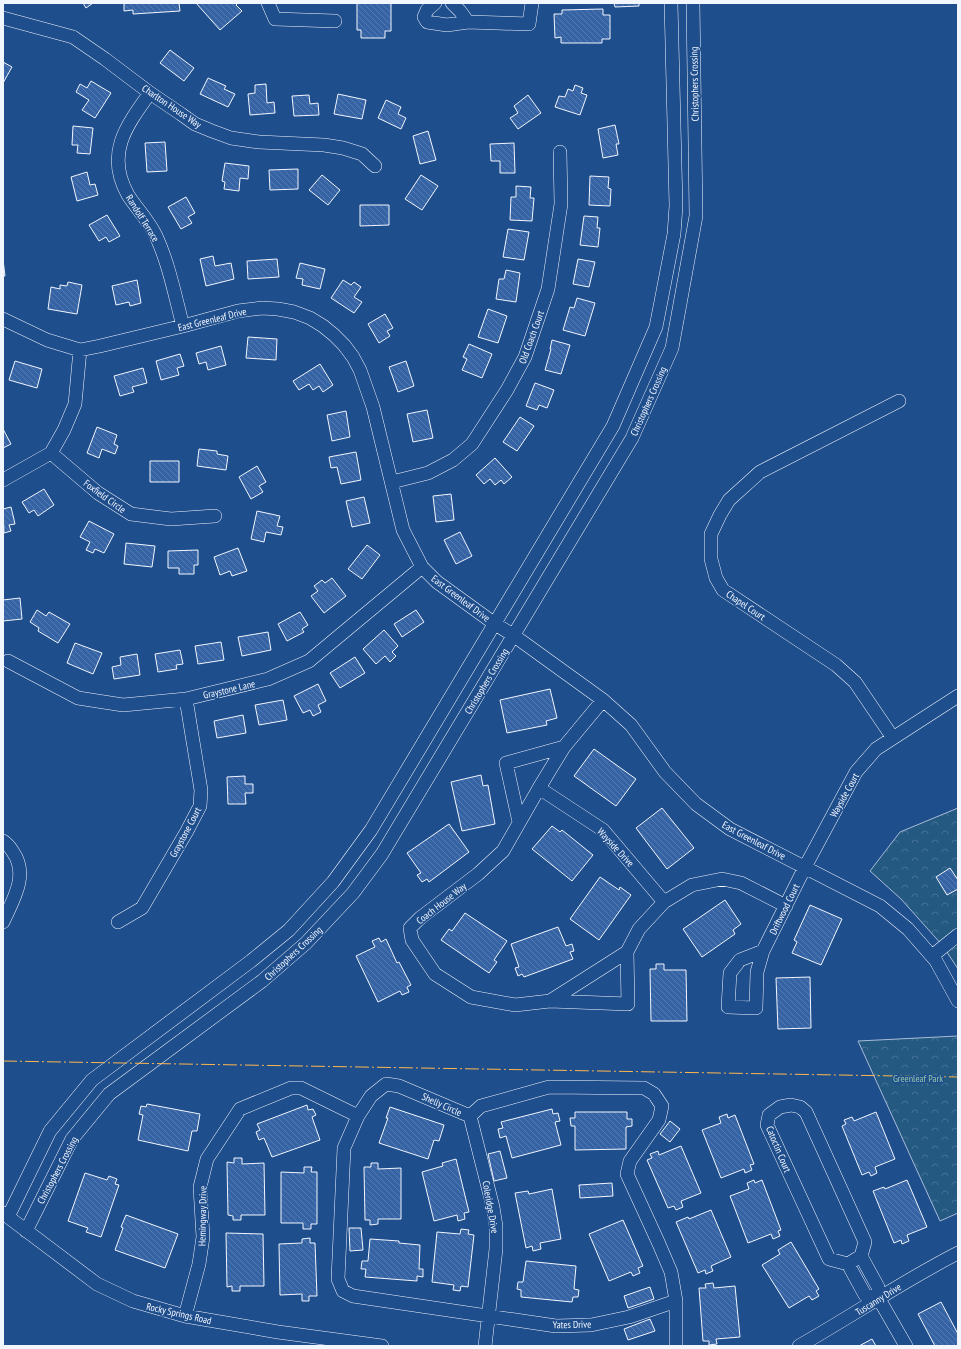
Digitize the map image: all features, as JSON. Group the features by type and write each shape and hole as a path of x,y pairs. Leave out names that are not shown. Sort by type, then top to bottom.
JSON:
{"street":[{"path":"268,3 275,20 335,21"},
{"path":"435,3 427,10 424,17 427,22 447,25 468,22 529,24 532,3"},
{"path":"452,3 468,22"},
{"name":"Christophers Crossing","path":"6,1215 50,1131 92,1080 251,962 289,930 333,882 371,830 613,426 656,327 674,234 676,206 671,3"},
{"name":"Christophers Crossing","path":"26,1231 72,1139 109,1094 262,981 306,943 353,893 382,854 632,438 672,348 696,216 692,3"},
{"name":"Charlton House Way","path":"3,18 73,37 195,124 232,138 259,142 324,145 344,148 362,154 374,166"},
{"name":"Randolf Terrace","path":"150,93 131,119 125,131 118,158 119,172 128,195 154,232 162,250 183,326"},
{"name":"Old Coach Court","path":"392,482 428,473 453,460 472,444 507,390 525,357 548,289 561,204 560,152"},
{"name":"East Greenleaf Drive","path":"3,319 47,340 80,350 183,326 238,311 262,308 294,312 310,318 323,326 344,345 360,370 373,407 403,530 422,567 437,582 603,700 631,726 665,772 696,804 730,829 880,906 908,929 932,956 958,1001"},
{"path":"3,480 51,453 64,430 75,404 80,350"},
{"name":"Chapel Court","path":"893,738 855,682 850,677 836,665 723,590 716,578 711,559 711,534 729,500 760,472 899,401"},
{"name":"Foxfield Circle","path":"51,453 98,493 131,514 171,519 215,516"},
{"name":"Graystone Lane","path":"8,661 78,698 124,705 186,699 268,679 308,661 422,567"},
{"name":"Wayside Court","path":"805,867 856,772 876,749 958,696"},
{"name":"Graystone Court","path":"118,922 142,908 200,806 201,790 186,699"},
{"name":"Coach House Way","path":"603,700 564,748 519,822 504,851 478,874 420,918 410,928 412,940 435,974 471,997 515,1005 550,1001 627,952 639,929 664,902 692,885 722,879 741,883 786,906"},
{"path":"519,822 506,763 564,748"},
{"name":"Wayside Drive","path":"539,788 603,830 664,902"},
{"path":"3,841 8,843 16,856 21,870 18,891 3,922"},
{"name":"Driftwood Court","path":"763,951 805,867"},
{"path":"932,956 958,935"},
{"path":"550,1001 628,1004 627,952"},
{"name":"Shelly Circle","path":"488,1317 353,1296 343,1291 338,1279 344,1148 358,1116 371,1096 386,1084 399,1086 470,1116 481,1106 549,1087 644,1088 654,1094 662,1106 659,1120 630,1161 627,1174 671,1272 676,1301 676,1346"},
{"name":"Hemingway Drive","path":"185,1316 199,1264 203,1237 200,1187 207,1159 240,1109 291,1088 301,1088 358,1116"},
{"name":"Catoctin Court","path":"848,1264 829,1259 767,1125 769,1115 780,1107 791,1105 800,1107 806,1112 865,1242 861,1256"},
{"name":"Coleridge Drive","path":"470,1116 493,1207 496,1226 496,1249 485,1346"},
{"name":"Rocky Springs Road","path":"6,1215 97,1284 133,1301 185,1316 278,1332 382,1346"},
{"name":"Tuscanny Drive","path":"799,1346 924,1271 958,1253"},
{"path":"879,1299 865,1295 848,1264 861,1256 878,1287 879,1299 906,1346"},
{"name":"Yates Drive","path":"488,1317 556,1326 591,1325 629,1316 676,1301"}],"green space":[{"path":"958,808 958,969 943,946 901,899 870,871 900,832"},
{"name":"Greenleaf Park","path":"958,1036 958,1213 940,1221 858,1041"}],"building":[{"path":"83,3 93,3 86,8"},
{"path":"124,3 179,3 180,11 133,14 133,10 124,11"},
{"path":"196,3 238,3 236,5 242,11 220,30"},
{"path":"357,3 391,3 391,31 385,31 385,38 361,38 361,30 357,30"},
{"path":"614,3 639,3 639,6 615,7"},
{"path":"603,9 603,15 610,15 610,39 602,39 602,43 561,43 561,37 555,38 554,14 562,14 562,10"},
{"path":"170,50 194,68 184,81 160,63"},
{"path":"3,62 12,67 3,83"},
{"path":"208,78 226,86 224,89 235,94 228,107 200,94"},
{"path":"91,81 111,93 95,118 82,110 89,100 76,92 80,84 87,88"},
{"path":"266,84 267,103 274,102 275,113 250,115 248,94 255,93 255,85"},
{"path":"575,85 583,88 581,93 587,95 580,115 555,107 559,96 565,97 568,89 573,91"},
{"path":"338,94 366,100 362,119 334,114"},
{"path":"309,95 310,104 318,103 319,115 294,116 292,96"},
{"path":"528,95 541,113 518,129 510,118 518,113 514,106"},
{"path":"386,100 401,107 398,114 406,118 401,129 378,118"},
{"path":"615,125 619,144 616,144 618,155 603,158 598,129"},
{"path":"73,126 93,128 90,154 77,153 78,145 72,145"},
{"path":"428,131 436,160 420,164 413,136"},
{"path":"165,142 167,171 147,172 145,143"},
{"path":"514,143 515,173 500,173 500,161 491,161 490,144"},
{"path":"225,163 249,166 248,179 240,178 239,191 224,189 225,182 222,181"},
{"path":"298,169 298,189 270,190 269,170"},
{"path":"87,172 90,185 95,184 98,195 77,201 71,177"},
{"path":"322,175 340,190 328,205 309,190"},
{"path":"421,175 438,186 422,210 405,199"},
{"path":"590,176 609,177 608,188 611,189 610,206 589,205"},
{"path":"516,186 531,187 530,198 534,198 532,221 510,220 511,197 516,197"},
{"path":"186,197 195,213 188,217 192,223 181,229 168,207"},
{"path":"360,205 389,205 389,225 360,226"},
{"path":"107,215 120,236 109,242 106,237 99,241 89,225"},
{"path":"584,216 598,217 597,228 600,228 598,247 580,245"},
{"path":"508,229 529,232 524,260 503,257"},
{"path":"213,256 215,266 231,263 234,279 206,286 200,259"},
{"path":"277,259 279,277 248,279 247,261"},
{"path":"578,259 595,262 589,287 573,284"},
{"path":"3,260 5,276 3,276"},
{"path":"300,263 325,269 320,289 302,285 303,279 296,278"},
{"path":"506,270 520,273 516,302 496,299 499,279 504,279"},
{"path":"137,280 141,303 130,306 129,302 116,305 112,286"},
{"path":"343,280 351,285 354,282 361,287 354,297 362,302 354,313 331,298"},
{"path":"68,282 82,285 77,314 48,309 51,287 60,289 60,285 67,286"},
{"path":"577,298 595,303 585,336 563,330 570,307 574,308"},
{"path":"488,309 507,316 498,343 478,337"},
{"path":"385,314 393,328 387,331 390,336 379,343 368,324"},
{"path":"248,337 277,339 276,360 246,358"},
{"path":"552,340 570,345 561,374 545,370"},
{"path":"469,344 492,354 482,378 462,370 467,359 463,357"},
{"path":"221,346 226,365 208,370 206,362 199,364 196,353"},
{"path":"180,354 184,366 177,368 179,375 161,380 156,361"},
{"path":"15,361 42,369 37,388 9,380"},
{"path":"406,361 414,386 398,392 389,367"},
{"path":"320,364 333,385 323,392 319,386 313,390 309,384 299,390 293,381"},
{"path":"143,368 147,383 132,387 134,392 120,396 114,376"},
{"path":"535,383 554,390 547,408 539,405 537,410 526,406"},
{"path":"427,410 433,438 413,442 407,414"},
{"path":"346,411 350,437 332,441 327,415"},
{"path":"520,417 534,426 517,451 503,442"},
{"path":"97,427 117,435 114,444 118,446 115,454 102,449 99,458 87,453"},
{"path":"3,429 11,444 3,448"},
{"path":"199,449 217,451 217,454 228,456 226,470 197,466"},
{"path":"356,452 361,480 341,484 337,467 331,468 329,457"},
{"path":"495,458 512,477 504,484 501,480 495,485 490,479 484,484 476,475"},
{"path":"150,461 179,461 179,482 150,482"},
{"path":"257,466 266,482 259,486 263,492 251,499 239,477"},
{"path":"44,489 54,505 38,516 34,510 29,513 22,502"},
{"path":"451,494 454,520 436,522 433,496"},
{"path":"364,497 370,523 352,527 346,501"},
{"path":"11,507 15,524 9,525 11,531 4,533 3,509"},
{"path":"257,511 280,516 277,526 283,527 281,535 266,532 264,542 251,539"},
{"path":"89,521 114,534 104,553 95,549 93,553 86,550 90,542 80,537"},
{"path":"460,532 472,556 456,564 444,540"},
{"path":"126,543 155,546 152,567 124,564"},
{"path":"367,545 380,555 362,579 348,569"},
{"path":"238,548 247,571 232,576 230,571 220,575 214,557"},
{"path":"198,550 198,565 194,565 194,574 179,574 179,568 168,568 168,551"},
{"path":"332,578 346,596 324,613 311,596 318,591 314,586 322,580 325,583"},
{"path":"20,598 22,619 3,621 3,600"},
{"path":"37,610 46,616 49,612 70,624 58,643 38,631 39,628 30,622"},
{"path":"416,610 424,622 402,637 394,624"},
{"path":"300,612 308,625 302,629 304,632 287,641 278,624"},
{"path":"384,630 398,646 392,652 396,656 390,662 385,656 376,664 363,649"},
{"path":"268,632 271,650 242,656 238,637"},
{"path":"221,642 224,660 198,664 195,646"},
{"path":"75,643 102,653 93,674 67,663"},
{"path":"180,650 183,664 176,665 177,669 158,672 155,654"},
{"path":"137,654 140,675 114,679 112,667 121,665 120,657"},
{"path":"355,657 365,673 340,688 330,673"},
{"path":"318,684 326,701 318,705 321,712 313,716 310,710 303,713 294,696"},
{"path":"550,689 557,718 546,721 547,725 507,733 500,700"},
{"path":"283,700 287,720 259,725 255,705"},
{"path":"243,715 246,733 217,738 214,721"},
{"path":"594,749 636,779 616,806 574,776"},
{"path":"481,775 483,786 488,785 495,824 462,831 451,782"},
{"path":"245,776 245,784 253,784 253,793 245,793 246,804 228,804 227,777"},
{"path":"662,808 694,848 667,869 636,828"},
{"path":"449,824 469,852 429,882 427,879 422,882 417,875 421,873 407,853"},
{"path":"552,826 560,832 562,830 593,855 572,881 532,849"},
{"path":"950,868 958,880 958,889 947,895 936,877"},
{"path":"600,877 619,890 620,887 631,895 599,940 570,919"},
{"path":"725,900 741,924 733,930 735,934 702,957 683,929"},
{"path":"810,905 842,919 821,965 792,953 797,942 794,940"},
{"path":"465,913 507,941 494,960 497,962 489,973 441,940 449,929 452,931"},
{"path":"558,927 566,946 572,944 574,951 570,952 573,959 524,977 522,974 518,976 515,968 519,967 511,944"},
{"path":"379,938 381,942 386,939 397,963 399,962 411,985 407,987 409,992 402,995 400,991 378,1002 356,956 375,947 372,941"},
{"path":"656,964 664,964 664,970 686,970 687,1021 651,1021 650,969 656,969"},
{"path":"810,977 811,1028 778,1029 776,978"},
{"path":"147,1104 200,1114 197,1131 192,1131 188,1151 138,1140 143,1115 139,1114 141,1106 146,1107"},
{"path":"307,1105 308,1110 313,1109 316,1115 312,1117 320,1140 272,1157 264,1138 259,1140 256,1132 260,1130 257,1124"},
{"path":"390,1107 444,1125 439,1141 434,1140 428,1159 379,1143 388,1118 386,1118"},
{"path":"552,1109 553,1114 558,1113 560,1121 555,1122 561,1145 512,1158 506,1136 500,1138 498,1129 503,1128 501,1122"},
{"path":"575,1112 627,1112 627,1119 632,1119 632,1126 626,1127 626,1149 575,1150 575,1126 571,1126 570,1118 575,1118"},
{"path":"876,1112 895,1159 875,1167 877,1173 871,1176 869,1172 862,1175 842,1126 846,1124 844,1120 852,1117 854,1121"},
{"path":"727,1114 728,1118 735,1115 754,1164 750,1165 752,1170 745,1173 744,1169 721,1178 702,1130 721,1123 719,1117"},
{"path":"670,1121 680,1129 670,1142 660,1134"},
{"path":"681,1146 701,1193 681,1201 683,1207 676,1210 674,1206 668,1208 647,1160 652,1158 650,1154 658,1151 659,1155"},
{"path":"500,1151 507,1178 494,1181 488,1154"},
{"path":"234,1158 242,1158 242,1164 264,1163 265,1215 241,1215 241,1220 233,1220 233,1216 228,1215 227,1162 234,1163"},
{"path":"456,1159 469,1212 464,1213 465,1219 458,1221 457,1215 434,1221 422,1172 443,1166 442,1163"},
{"path":"371,1163 378,1163 378,1169 401,1168 401,1219 378,1219 378,1224 370,1225 370,1220 365,1220 364,1167 371,1167"},
{"path":"304,1167 312,1167 311,1172 317,1172 317,1224 311,1224 311,1229 303,1229 303,1223 281,1223 281,1172 304,1173"},
{"path":"85,1173 107,1180 109,1176 117,1179 115,1184 119,1185 101,1237 86,1232 88,1228 68,1221"},
{"path":"754,1180 755,1183 762,1180 781,1230 778,1231 780,1236 773,1239 771,1234 748,1243 730,1196 749,1189 747,1183"},
{"path":"907,1180 927,1227 907,1235 909,1241 902,1244 901,1240 894,1243 873,1191 884,1187 885,1189"},
{"path":"612,1183 613,1196 580,1198 579,1185"},
{"path":"552,1189 561,1239 540,1243 541,1249 533,1251 532,1246 526,1248 515,1193 528,1191 529,1194"},
{"path":"711,1210 731,1257 711,1266 713,1271 706,1274 705,1270 698,1273 676,1222 688,1217 689,1219"},
{"path":"126,1215 178,1234 165,1268 115,1250"},
{"path":"623,1220 643,1266 638,1268 640,1273 633,1276 631,1272 609,1281 589,1234"},
{"path":"349,1228 361,1228 363,1250 350,1251"},
{"path":"461,1229 469,1230 468,1234 474,1235 468,1287 461,1286 460,1291 453,1290 454,1285 432,1282 437,1232 460,1234"},
{"path":"226,1233 263,1234 264,1286 240,1286 240,1291 232,1291 232,1286 227,1287"},
{"path":"310,1238 310,1243 315,1243 317,1296 309,1296 309,1301 302,1301 302,1294 280,1295 279,1244 302,1243 302,1239"},
{"path":"370,1239 399,1241 399,1243 420,1245 419,1269 423,1269 423,1277 417,1276 417,1281 365,1277 366,1269 361,1269 362,1261 368,1261"},
{"path":"791,1242 819,1289 816,1291 819,1296 812,1300 809,1296 789,1308 762,1265 780,1254 778,1250"},
{"path":"526,1261 576,1266 574,1289 579,1290 578,1297 573,1297 572,1302 521,1297 521,1290 517,1289 518,1282 523,1282"},
{"path":"713,1283 714,1288 735,1286 740,1337 716,1339 717,1344 709,1345 709,1341 703,1341 699,1288 706,1288 705,1284"},
{"path":"650,1287 654,1299 628,1308 624,1296"},
{"path":"941,1302 958,1334 958,1346 935,1346 918,1314"},
{"path":"650,1319 655,1331 628,1340 624,1329"},
{"path":"872,1339 876,1346 859,1346"}],"power":[{"path":"3,1061 958,1077"}]}
